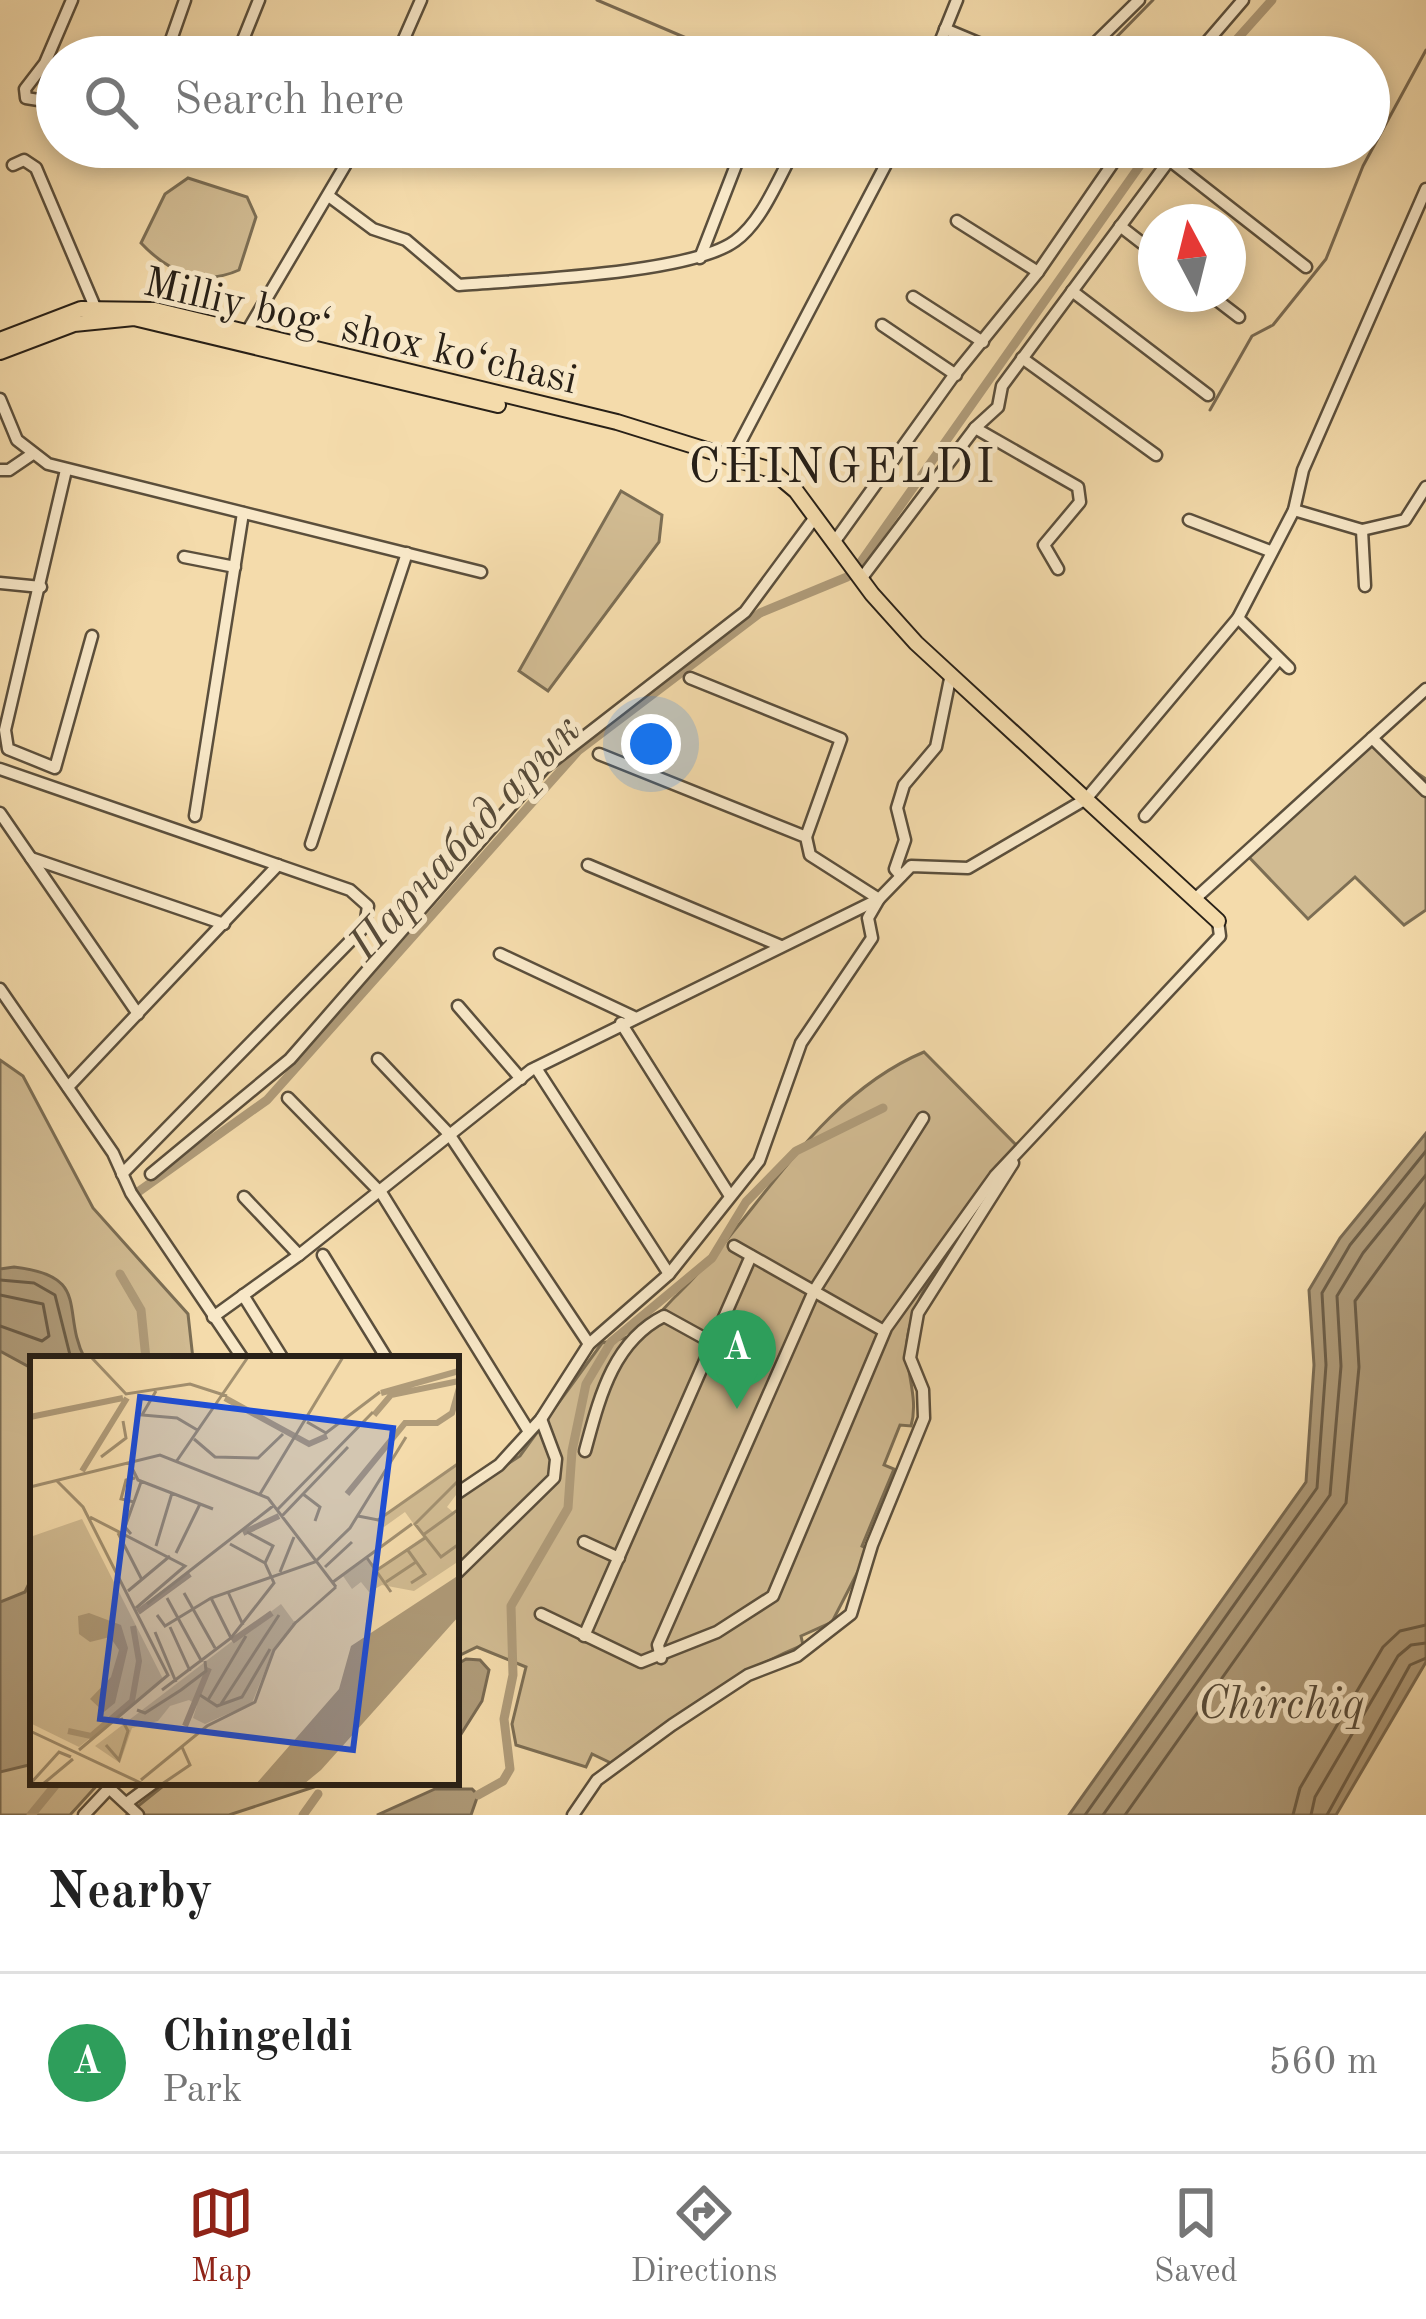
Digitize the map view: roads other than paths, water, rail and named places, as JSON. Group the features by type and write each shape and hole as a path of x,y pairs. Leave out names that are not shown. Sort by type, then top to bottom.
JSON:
{"main road":[{"name":"Milliy bog‘ shox ko‘chasi","path":"0,340 54,316 95,307 155,310 244,339"},
{"name":"Milliy bog‘ shox ko‘chasi","path":"0,352 64,326 112,317 154,322 617,422 779,474 856,572 951,674 1218,921"}],"street":[{"path":"57,36 72,0"},
{"path":"172,36 185,0"},
{"path":"244,36 259,0"},
{"path":"405,36 421,0"},
{"path":"942,36 957,0"},
{"path":"1102,36 1139,0"},
{"path":"1212,36 1243,0"},
{"path":"945,29 962,36"},
{"path":"36,75 25,89 26,98 36,100"},
{"path":"13,165 24,160 36,167"},
{"path":"36,168 95,307"},
{"path":"244,339 344,168"},
{"path":"700,258 735,168"},
{"path":"330,197 373,230 406,240 458,284 700,258 740,237 783,168"},
{"path":"739,458 884,168"},
{"path":"835,541 1038,272 1110,168"},
{"path":"856,572 975,428 998,407 1002,386 1162,168"},
{"path":"1179,168 1306,268"},
{"path":"460,1490 499,1465 541,1418 589,1344 669,1274 759,1160 801,1042 872,941 868,914 879,899 919,863 968,868 1086,799 1238,618 1294,510 1303,470 1353,365 1368,315 1426,189"},
{"path":"957,221 1038,272"},
{"path":"1120,226 1138,240"},
{"path":"1072,291 1208,395"},
{"path":"913,298 983,342"},
{"path":"1232,312 1239,317"},
{"path":"882,325 956,375"},
{"path":"1022,358 1156,455"},
{"path":"0,399 17,440 32,455 66,470 481,572"},
{"path":"975,428 1078,487 1080,502 1044,545 1058,569"},
{"path":"0,470 9,470 32,455"},
{"path":"66,470 5,730 8,749 55,768 92,636"},
{"path":"1294,510 1363,530 1405,520 1426,487"},
{"path":"195,816 243,513"},
{"path":"151,1174 290,1060 544,768 745,612 816,516"},
{"path":"1189,520 1270,550"},
{"path":"1363,530 1365,586"},
{"path":"311,844 407,553"},
{"path":"184,557 235,567"},
{"path":"0,583 41,587"},
{"path":"1145,816 1284,663 1238,618"},
{"path":"901,876 895,868 905,840 897,808 904,785 936,747 951,674"},
{"path":"690,679 841,739 806,838 810,855 879,899"},
{"path":"1196,897 1426,689"},
{"path":"1372,738 1426,791"},
{"path":"599,754 806,838"},
{"path":"0,769 278,865 362,898 368,906 365,926 122,1174"},
{"path":"0,813 138,1014"},
{"path":"31,858 224,924"},
{"path":"68,1087 278,865"},
{"path":"588,865 782,946"},
{"path":"213,1317 382,1194 449,1134 536,1068 879,899"},
{"path":"541,1614 630,1660 661,1658 717,1632 773,1595 884,1331 1023,1144 1220,936 1218,921"},
{"path":"500,954 634,1016"},
{"path":"0,989 241,1356"},
{"path":"458,1006 520,1079"},
{"path":"622,1023 730,1196"},
{"path":"378,1059 449,1134 589,1344"},
{"path":"536,1068 669,1274"},
{"path":"287,1098 382,1194 528,1430"},
{"path":"661,1658 658,1645 814,1291 923,1118"},
{"path":"573,1815 597,1780 672,1725 748,1675 797,1656 850,1614 872,1545 924,1418 923,1390 910,1358 918,1312 1023,1144"},
{"path":"244,1197 299,1255"},
{"path":"734,1246 884,1331"},
{"path":"323,1256 385,1356"},
{"path":"584,1636 752,1256"},
{"path":"243,1295 281,1356"},
{"path":"585,1451 600,1394 627,1343 664,1316 713,1343"},
{"path":"459,1571 554,1478 556,1460 541,1418"},
{"path":"584,1542 619,1558"},
{"path":"84,1815 112,1785 138,1815"},
{"path":"128,1802 151,1785"}],"water":[{"name":"Chirchiq","path":"1426,1133 1426,1662 1336,1815 1069,1815 1306,1482 1314,1365 1309,1290 1340,1238"},
{"path":"0,1269 39,1272 65,1288 84,1356 30,1356 30,1367 0,1351"},
{"path":"30,1581 30,1765 0,1772 0,1602 25,1592"},
{"path":"480,1660 489,1670 482,1701 459,1737 459,1663"},
{"path":"435,1789 472,1789 478,1795 471,1815 377,1815"}],"waterway":[{"path":"597,0 682,36"},
{"path":"1118,36 1153,0"},
{"name":"Парнабад арык","path":"1240,36 1272,0"},
{"path":"1390,116 1426,50"},
{"name":"Парнабад арык","path":"138,1192 267,1100 578,751 760,613 847,577 858,566 1138,168"},
{"path":"1210,410 1252,336 1273,325 1326,259 1362,168"},
{"path":"478,1795 503,1781 510,1769 504,1719 513,1675 511,1606 568,1508 572,1451 586,1384 611,1342 712,1258 746,1202 796,1151 883,1108"},
{"name":"Парнабад арык","path":"120,1274 141,1310 146,1356"},
{"name":"Парнабад арык","path":"31,1815 56,1785"},
{"path":"303,1815 318,1794"}],"place":[{"name":"Chingeldi","path":"737,1409"}],"district":[{"name":"CHINGELDI","path":"843,465"}]}
